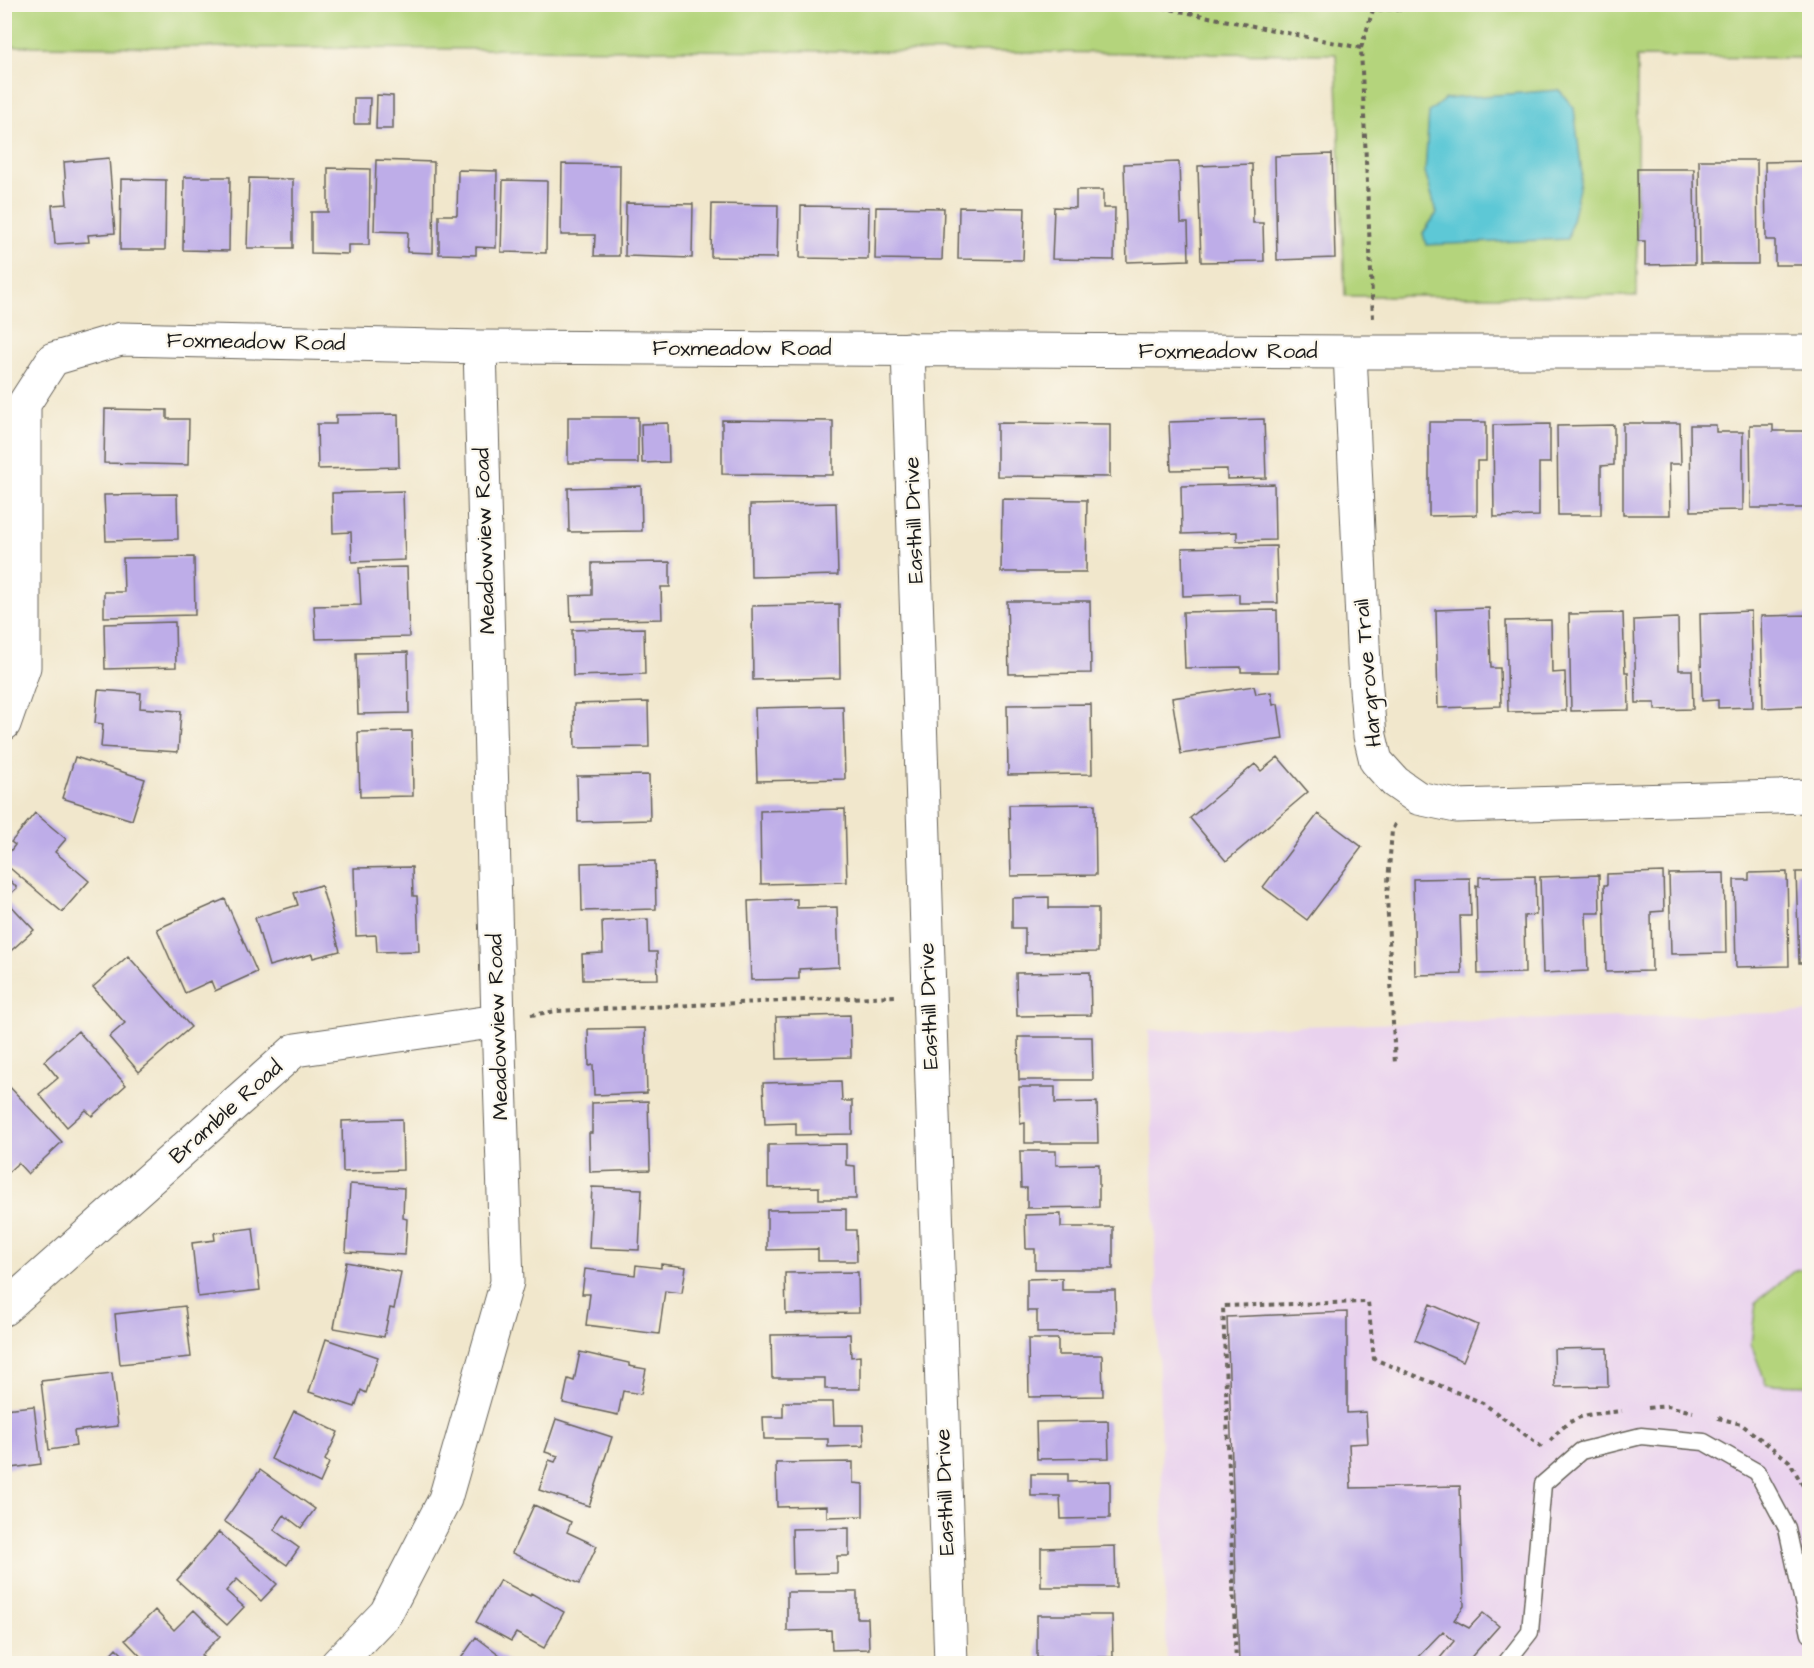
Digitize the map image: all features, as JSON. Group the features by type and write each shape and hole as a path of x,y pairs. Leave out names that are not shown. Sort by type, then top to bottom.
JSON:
{"street":[{"name":"Foxmeadow Road","path":"4,724 24,667 24,404 53,359 121,339 480,347 1809,352"},
{"name":"Meadowview Road","path":"337,1664 386,1614 445,1499 507,1282 480,347"},
{"name":"Easthill Drive","path":"908,349 951,1664"},
{"name":"Hargrove Trail","path":"1350,352 1364,666 1370,736 1376,761 1395,782 1418,798 1456,806 1809,796"},
{"name":"Bramble Road","path":"4,1309 295,1050 498,1021"}],"lane":[{"path":"1505,1664 1530,1632 1543,1484 1581,1451 1641,1436 1704,1442 1757,1472 1787,1528 1809,1634"}],"path":[{"path":"1145,4 1361,48"},
{"path":"1350,352 1373,318 1361,48 1373,10 1503,4"},
{"path":"1395,1065 1387,896 1392,830 1408,792"},
{"path":"498,1021 557,1011 928,995"},
{"path":"1236,1664 1223,1306 1368,1302 1374,1359 1483,1404 1544,1448"},
{"path":"1647,1408 1668,1406 1699,1414"},
{"path":"1537,1455 1564,1424 1584,1416 1626,1411"},
{"path":"1710,1416 1741,1424 1789,1461 1809,1498"}],"shaded area":[{"path":"1809,1012 1809,1663 1167,1663 1149,1030"}],"green space":[{"path":"5,4 1810,5 1809,58 1637,57 1637,296 1345,296 1336,54 5,46","holes":["1425,172 1568,239 1423,233 1437,213"]},
{"path":"1809,1268 1809,1385 1766,1384 1751,1344 1756,1302 1795,1270"}],"water":[{"path":"1559,90 1574,108 1582,174 1568,239 1426,245 1423,233 1437,213 1425,172 1429,112 1445,99"}],"building":[{"path":"377,95 393,96 393,129 376,129"},
{"path":"354,98 370,98 369,124 354,124"},
{"path":"1332,154 1335,258 1277,260 1275,156"},
{"path":"109,158 115,233 88,235 89,242 55,244 52,205 67,204 64,162"},
{"path":"376,160 434,162 433,253 407,252 408,232 374,231"},
{"path":"1699,160 1757,160 1758,264 1700,264"},
{"path":"1810,161 1810,265 1775,265 1775,240 1766,240 1765,162"},
{"path":"1179,162 1181,223 1188,223 1189,260 1127,262 1124,164"},
{"path":"562,164 620,165 619,256 594,256 595,235 561,235"},
{"path":"1252,164 1253,223 1263,223 1264,261 1201,262 1198,166"},
{"path":"328,168 370,169 369,245 348,245 348,254 311,253 311,212 328,212"},
{"path":"1637,169 1694,169 1695,264 1645,265 1645,241 1638,241"},
{"path":"458,170 497,171 496,248 476,247 476,255 439,254 439,215 457,215"},
{"path":"184,177 230,177 229,251 183,250"},
{"path":"249,178 293,179 293,248 247,248"},
{"path":"121,179 166,180 165,250 120,250"},
{"path":"503,180 547,181 546,253 501,252"},
{"path":"1076,190 1103,190 1103,208 1115,208 1114,260 1052,259 1054,207 1076,208"},
{"path":"626,203 693,204 692,258 625,256"},
{"path":"712,204 778,205 777,258 711,257"},
{"path":"801,206 869,207 868,259 800,258"},
{"path":"876,207 944,208 942,260 875,259"},
{"path":"959,207 1025,208 1023,260 958,259"},
{"path":"105,409 167,410 167,419 189,419 188,465 104,463"},
{"path":"398,414 399,467 318,469 317,424 336,424 336,415"},
{"path":"568,417 638,417 638,463 568,463"},
{"path":"1264,419 1266,478 1227,479 1227,469 1171,470 1169,422"},
{"path":"722,420 833,421 833,475 722,474"},
{"path":"1429,422 1486,422 1486,461 1477,461 1477,515 1429,516"},
{"path":"668,423 669,462 642,463 641,424"},
{"path":"997,423 1110,424 1110,477 997,476"},
{"path":"1623,423 1680,423 1681,464 1669,464 1670,515 1623,515"},
{"path":"1550,424 1550,463 1539,463 1539,516 1494,517 1493,425"},
{"path":"1614,425 1614,465 1601,466 1601,515 1558,515 1557,426"},
{"path":"1690,425 1716,425 1716,432 1743,432 1743,510 1691,511"},
{"path":"1750,425 1773,425 1773,431 1805,431 1805,508 1751,508"},
{"path":"1274,484 1275,540 1237,541 1237,532 1182,534 1181,486"},
{"path":"641,486 642,531 569,532 568,488"},
{"path":"403,491 405,560 352,562 351,532 333,533 332,493"},
{"path":"177,494 178,539 106,541 104,495"},
{"path":"1002,499 1087,500 1086,572 1001,572"},
{"path":"836,503 838,575 751,577 750,505"},
{"path":"1276,546 1278,603 1239,603 1239,594 1183,596 1182,548"},
{"path":"194,557 195,615 104,617 104,592 124,592 123,558"},
{"path":"670,562 670,587 661,587 662,619 571,621 570,596 592,595 592,563"},
{"path":"407,567 409,637 316,639 314,606 361,605 359,568"},
{"path":"1007,601 1090,601 1091,673 1009,674"},
{"path":"839,604 840,678 753,680 752,606"},
{"path":"1489,608 1491,668 1500,668 1501,706 1438,708 1436,610"},
{"path":"1277,610 1278,672 1241,672 1241,667 1185,668 1183,612"},
{"path":"1751,611 1753,707 1718,708 1718,700 1702,701 1700,613"},
{"path":"1623,613 1629,710 1571,711 1569,614"},
{"path":"1810,615 1810,706 1763,708 1761,616"},
{"path":"1678,618 1679,670 1692,670 1693,709 1655,710 1655,703 1636,703 1634,620"},
{"path":"1551,620 1552,673 1565,672 1566,711 1508,712 1506,621"},
{"path":"175,622 176,667 105,669 104,624"},
{"path":"644,628 645,674 573,676 572,630"},
{"path":"408,652 409,713 358,714 356,653"},
{"path":"1254,686 1256,694 1271,692 1273,705 1278,704 1283,739 1181,754 1172,698"},
{"path":"98,690 141,693 140,708 181,711 178,752 101,747 103,724 95,723"},
{"path":"648,702 649,747 575,748 574,704"},
{"path":"1091,704 1092,774 1008,775 1007,705"},
{"path":"843,706 845,779 757,781 755,708"},
{"path":"412,731 413,796 360,797 358,732"},
{"path":"75,757 145,779 132,820 62,798"},
{"path":"1278,757 1308,792 1226,861 1190,818 1255,764 1261,771"},
{"path":"649,775 650,820 578,822 577,776"},
{"path":"1095,804 1096,875 1011,876 1009,805"},
{"path":"845,809 847,882 761,884 760,811"},
{"path":"35,813 66,839 55,852 89,881 62,912 5,864 5,858 15,845 11,842"},
{"path":"1318,814 1362,847 1307,920 1263,887"},
{"path":"655,861 656,909 582,911 581,863"},
{"path":"412,867 413,896 417,896 419,951 377,952 376,935 356,936 354,868"},
{"path":"1663,872 1664,911 1651,912 1652,971 1606,972 1604,885 1607,885 1607,874"},
{"path":"1787,872 1789,966 1736,967 1734,880 1749,880 1749,873"},
{"path":"1796,872 1810,872 1810,963 1799,963"},
{"path":"1724,873 1726,953 1671,954 1669,874"},
{"path":"5,875 17,888 5,899 34,930 4,957"},
{"path":"1599,875 1600,913 1586,913 1588,971 1543,973 1540,877"},
{"path":"1535,876 1536,915 1524,916 1525,973 1478,974 1476,885 1479,886 1479,877"},
{"path":"1470,878 1471,916 1460,916 1462,974 1415,975 1413,879"},
{"path":"321,885 340,951 313,958 312,954 269,966 255,918 298,905 294,893"},
{"path":"1049,897 1049,908 1098,908 1098,952 1025,953 1025,928 1012,928 1012,898"},
{"path":"225,899 257,972 215,991 211,981 185,993 157,929"},
{"path":"797,899 797,908 837,907 839,967 799,969 799,979 751,980 748,901"},
{"path":"648,919 649,952 657,952 658,979 583,980 582,954 603,953 602,921"},
{"path":"128,956 191,1027 139,1072 109,1037 125,1023 93,987"},
{"path":"1090,972 1091,1015 1017,1016 1016,973"},
{"path":"850,1015 851,1057 777,1059 776,1017"},
{"path":"645,1028 647,1093 594,1095 593,1065 589,1066 588,1029"},
{"path":"78,1031 126,1085 92,1116 86,1110 67,1127 39,1094 58,1078 44,1061"},
{"path":"1018,1037 1092,1037 1093,1080 1019,1080"},
{"path":"841,1081 842,1101 852,1101 852,1134 796,1135 796,1123 765,1124 763,1083"},
{"path":"6,1083 62,1142 28,1174 18,1163 4,1176"},
{"path":"1019,1087 1055,1087 1055,1103 1097,1102 1098,1143 1025,1143 1025,1123 1020,1124"},
{"path":"648,1101 650,1170 590,1172 589,1133 592,1133 592,1103"},
{"path":"402,1119 403,1170 343,1172 342,1121"},
{"path":"846,1144 846,1165 855,1166 856,1199 819,1199 819,1187 768,1188 768,1145"},
{"path":"1020,1151 1056,1151 1056,1165 1099,1164 1099,1207 1027,1208 1027,1188 1021,1188"},
{"path":"350,1184 404,1188 403,1218 407,1219 405,1255 346,1252"},
{"path":"592,1187 642,1189 639,1250 589,1248"},
{"path":"846,1209 846,1230 856,1230 857,1261 818,1261 818,1249 767,1250 767,1210"},
{"path":"1061,1214 1061,1227 1113,1227 1113,1269 1035,1269 1035,1249 1026,1249 1025,1215"},
{"path":"253,1228 260,1290 198,1297 192,1243 215,1240 214,1233"},
{"path":"346,1262 401,1272 394,1309 390,1308 384,1337 334,1328"},
{"path":"661,1264 686,1267 682,1293 665,1291 659,1334 586,1325 590,1294 582,1294 585,1269 635,1275 636,1265 661,1268"},
{"path":"858,1272 859,1313 786,1314 785,1273"},
{"path":"1062,1278 1062,1290 1115,1290 1116,1332 1037,1333 1037,1311 1027,1311 1027,1279"},
{"path":"1430,1304 1478,1325 1463,1361 1415,1340"},
{"path":"185,1306 191,1357 120,1364 115,1314"},
{"path":"1347,1312 1347,1413 1366,1412 1368,1443 1349,1444 1351,1488 1460,1486 1464,1606 1454,1620 1469,1628 1483,1613 1499,1626 1465,1664 1446,1664 1440,1658 1454,1641 1443,1631 1411,1664 1239,1664 1227,1317"},
{"path":"850,1334 851,1357 860,1356 860,1389 825,1389 825,1378 772,1378 771,1335"},
{"path":"326,1339 378,1357 366,1393 361,1390 355,1407 309,1392"},
{"path":"1028,1339 1058,1339 1058,1355 1102,1355 1103,1396 1029,1397"},
{"path":"1607,1348 1608,1386 1555,1387 1554,1349"},
{"path":"580,1352 646,1369 641,1394 623,1391 618,1415 563,1403 568,1379 574,1381"},
{"path":"112,1373 118,1426 74,1431 76,1446 49,1450 41,1381"},
{"path":"783,1402 833,1402 834,1425 863,1425 864,1446 828,1447 828,1439 764,1439 763,1417 783,1417"},
{"path":"34,1406 41,1464 4,1469 4,1409"},
{"path":"294,1411 338,1432 325,1460 329,1463 320,1483 271,1459"},
{"path":"556,1419 612,1437 589,1506 539,1490 549,1460 555,1462 558,1456 545,1452"},
{"path":"1108,1421 1109,1458 1037,1459 1036,1422"},
{"path":"853,1462 853,1483 863,1484 863,1516 827,1517 827,1506 777,1507 776,1463"},
{"path":"260,1470 315,1509 301,1528 284,1515 274,1530 299,1548 287,1565 224,1521"},
{"path":"1031,1474 1068,1474 1068,1482 1110,1481 1110,1518 1061,1519 1060,1496 1031,1496"},
{"path":"534,1505 571,1522 567,1532 597,1546 579,1584 512,1553"},
{"path":"849,1528 849,1556 837,1556 837,1573 793,1574 792,1529"},
{"path":"219,1532 277,1584 261,1601 237,1579 226,1591 244,1607 227,1625 177,1580"},
{"path":"1115,1546 1116,1587 1041,1587 1041,1548"},
{"path":"500,1580 530,1596 531,1593 564,1612 544,1648 516,1633 511,1641 476,1622"},
{"path":"787,1592 857,1592 857,1618 868,1618 869,1649 832,1650 831,1630 787,1631"},
{"path":"155,1610 174,1630 194,1610 220,1636 201,1655 209,1664 148,1664 125,1640"},
{"path":"1037,1615 1112,1615 1113,1657 1037,1658"},
{"path":"476,1637 512,1664 457,1664"},
{"path":"116,1648 132,1664 101,1664"}]}
